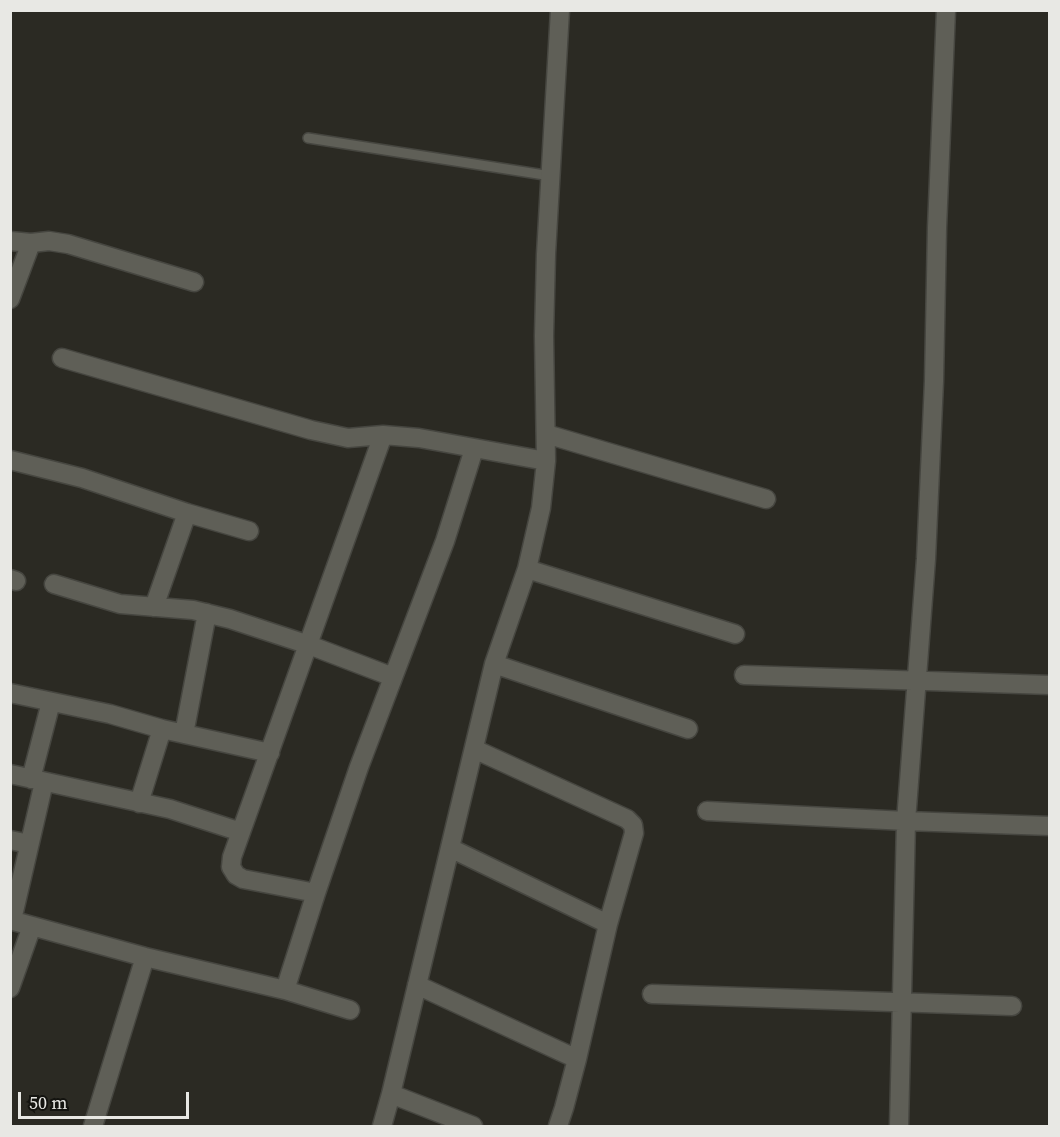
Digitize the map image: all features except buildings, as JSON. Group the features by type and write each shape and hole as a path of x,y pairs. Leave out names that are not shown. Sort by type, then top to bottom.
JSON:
{"street":[{"path":"382,1126 494,664 527,569 541,508 546,461 544,336 546,254 560,10"},
{"path":"899,1126 906,821 927,536 946,10"},
{"path":"10,241 31,243 49,241 68,244 194,282"},
{"path":"10,299 31,243"},
{"path":"62,358 311,430 348,438 383,435 419,438 546,461"},
{"path":"546,434 766,499"},
{"path":"316,893 243,879 236,875 231,867 232,857 383,435"},
{"path":"285,990 359,767 445,541 474,449"},
{"path":"10,460 82,478 249,531"},
{"path":"154,607 187,513"},
{"path":"527,569 735,634"},
{"path":"54,584 120,604 193,610 230,619 309,645 393,677"},
{"path":"184,734 207,613"},
{"path":"494,664 688,729"},
{"path":"744,675 1050,685"},
{"path":"10,693 110,714 162,729 270,753"},
{"path":"51,702 29,844 11,920 145,957 285,990 350,1010"},
{"path":"139,803 162,729"},
{"path":"474,749 627,819 633,825 634,833 608,924 577,1059 558,1126"},
{"path":"10,774 170,808 241,832"},
{"path":"707,811 1050,826"},
{"path":"10,840 29,844"},
{"path":"450,848 608,924"},
{"path":"10,988 32,926"},
{"path":"93,1126 145,957"},
{"path":"417,985 577,1059"},
{"path":"652,994 1011,1006"},
{"path":"391,1094 472,1126"}],"lane":[{"path":"308,138 551,176"}]}
